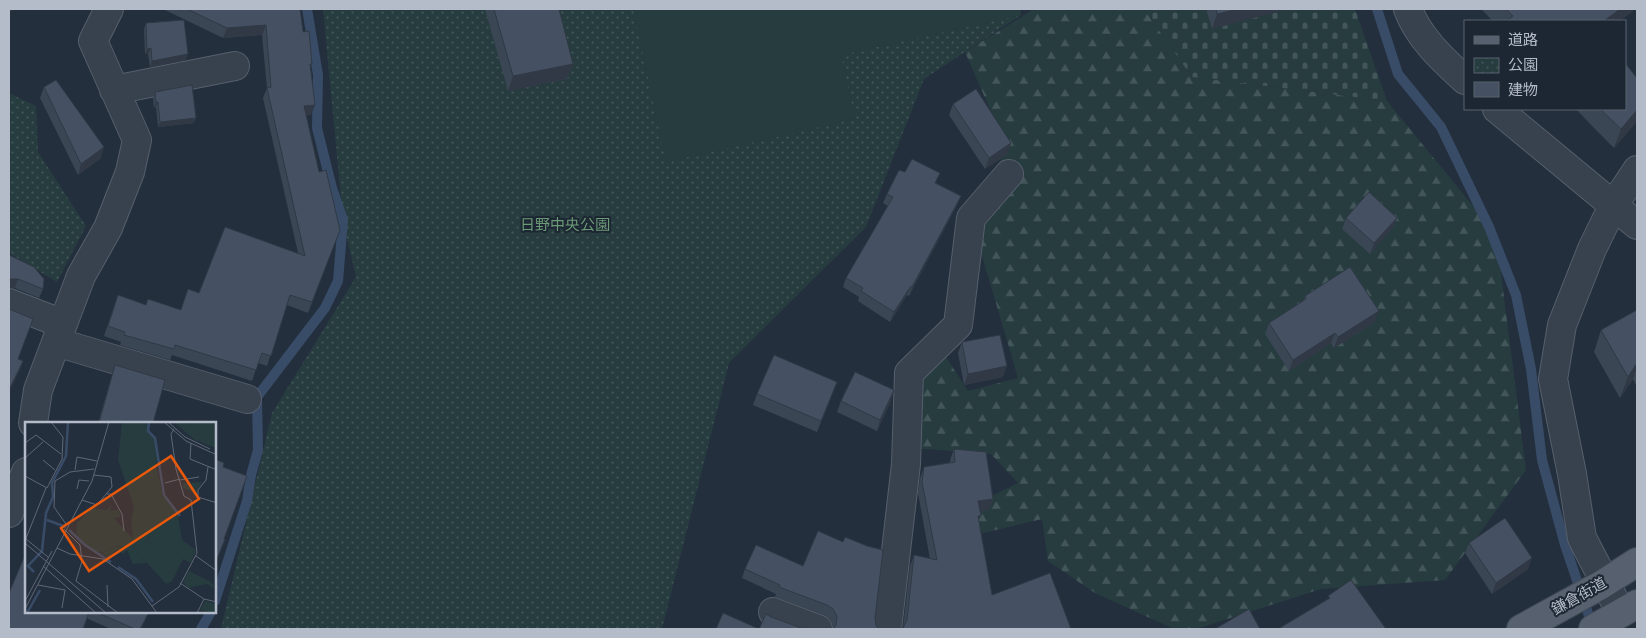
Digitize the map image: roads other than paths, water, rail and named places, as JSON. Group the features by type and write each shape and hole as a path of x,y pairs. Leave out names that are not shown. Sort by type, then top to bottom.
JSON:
{"main road":[{"name":"鎌倉街道","path":"1521,629 1603,584 1637,562"}],"street":[{"path":"33,422 38,390 81,276 108,228 130,172 137,140 93,41 109,9"},
{"path":"1408,9 1413,22 1442,60 1464,79"},
{"path":"114,90 235,66"},
{"path":"1499,110 1637,225"},
{"path":"1616,616 1582,538 1572,474 1553,379 1562,325 1592,249 1613,206 1637,170"},
{"path":"887,629 906,464 909,373 958,325 971,218 1009,174"},
{"path":"9,303 60,333 247,399"},
{"path":"9,513 25,474"},
{"path":"9,520 25,528"},
{"path":"773,612 818,629"}],"waterway":[{"path":"216,598 247,501 251,475 258,450 257,397 325,308 338,281 343,220 332,188 317,128 318,75 307,9"},
{"path":"1377,9 1398,74 1441,127 1489,227 1516,295 1531,369 1542,460 1565,545 1593,628"},
{"path":"201,629 210,613"}],"park label":[{"name":"日野中央公園","path":"565,225"}]}
